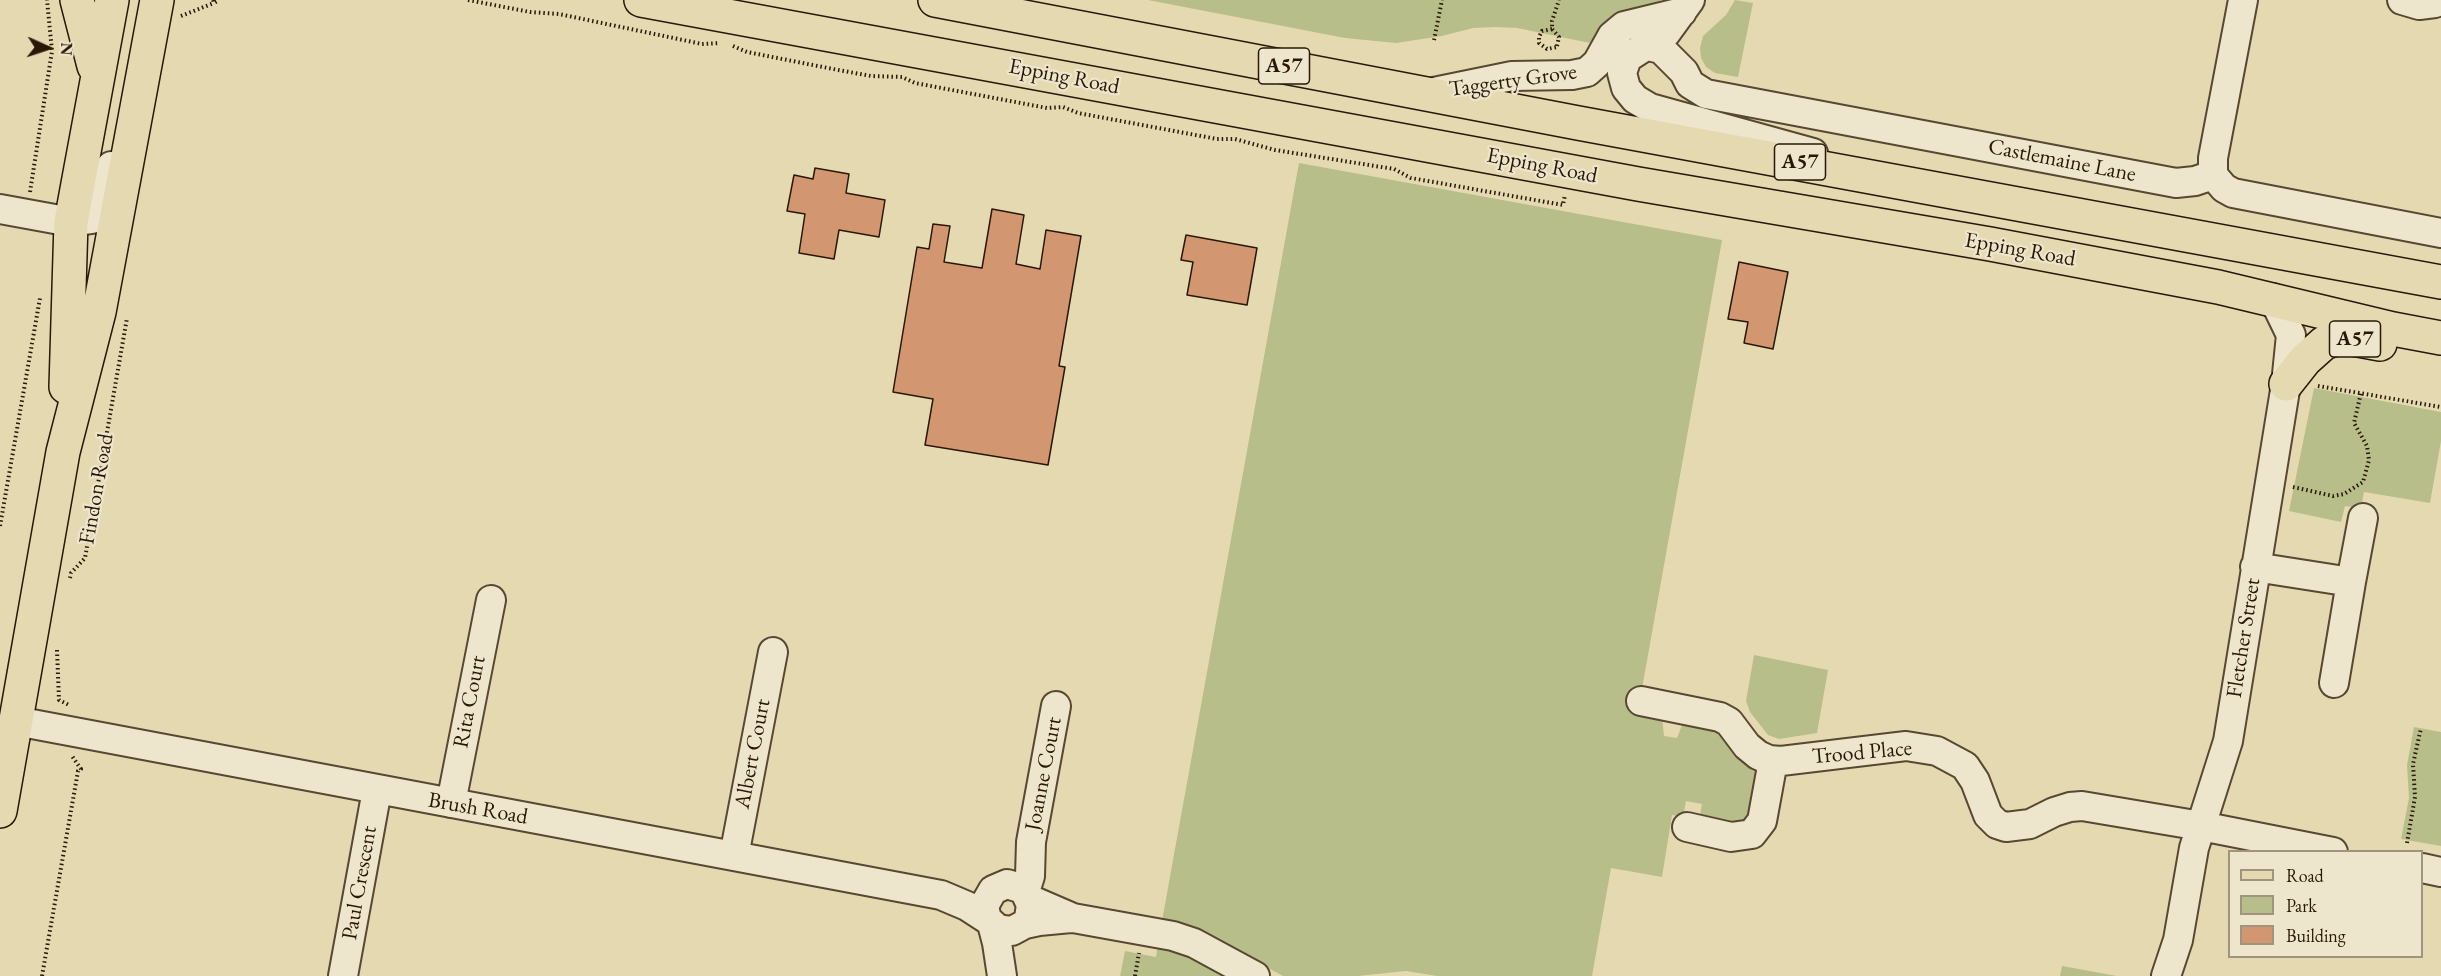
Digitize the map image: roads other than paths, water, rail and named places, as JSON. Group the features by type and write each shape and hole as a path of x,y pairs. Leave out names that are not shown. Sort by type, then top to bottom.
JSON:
{"main road":[{"path":"77,0 97,77"},
{"name":"Findon Road","path":"63,452 71,222 112,0"},
{"name":"Epping Road","path":"641,0 1570,171 1990,244 2273,298 2393,329 2441,338"},
{"name":"Epping Road","path":"935,0 1578,123 2441,282"},
{"name":"Findon Road","path":"0,812 63,452 99,312 135,112 164,9"},
{"name":"A57","path":"2286,384 2305,360 2324,343 2342,337 2441,354"}],"street":[{"path":"2243,0 2213,158 2213,175 2224,188 2233,193 2441,233"},
{"path":"2402,0 2419,5 2435,2"},
{"name":"Taggerty Grove","path":"1429,93 1512,76 1572,75 1587,72 1597,63 1612,36 1624,26 1686,6"},
{"path":"1686,6 1665,33 1627,58 1622,73 1626,88 1635,99 1650,108 1925,186"},
{"path":"1684,72 1680,35 1686,6"},
{"name":"Castlemaine Lane","path":"1644,45 1661,49 1684,72 1690,84 1706,94 2176,183 2195,181 2213,175"},
{"path":"0,209 71,222 92,219 99,212 120,138 135,112"},
{"name":"Fletcher Street","path":"2166,976 2174,958 2194,848 2228,741 2286,384 2291,335 2273,298"},
{"path":"2334,683 2363,518"},
{"path":"2255,567 2351,582"},
{"name":"Rita Court","path":"451,803 491,600"},
{"name":"Albert Court","path":"734,856 773,652"},
{"path":"1641,701 1720,717 1729,722 1747,746 1758,755 1773,760 1762,821 1752,834 1731,837 1687,827"},
{"name":"Joanne Court","path":"1010,908 1030,867 1031,842 1056,706"},
{"name":"Brush Road","path":"16,721 940,895 969,894 1010,908 1173,936 1194,943 1255,976"},
{"name":"Trood Place","path":"1773,760 1906,746 1921,748 1937,751 1965,766 1975,781 1988,815 1997,824 2006,827 2030,824 2054,812 2082,806 2323,850"},
{"name":"Paul Crescent","path":"343,976 377,790"},
{"path":"2423,868 2441,872"},
{"path":"1003,976 1010,908"}]}
